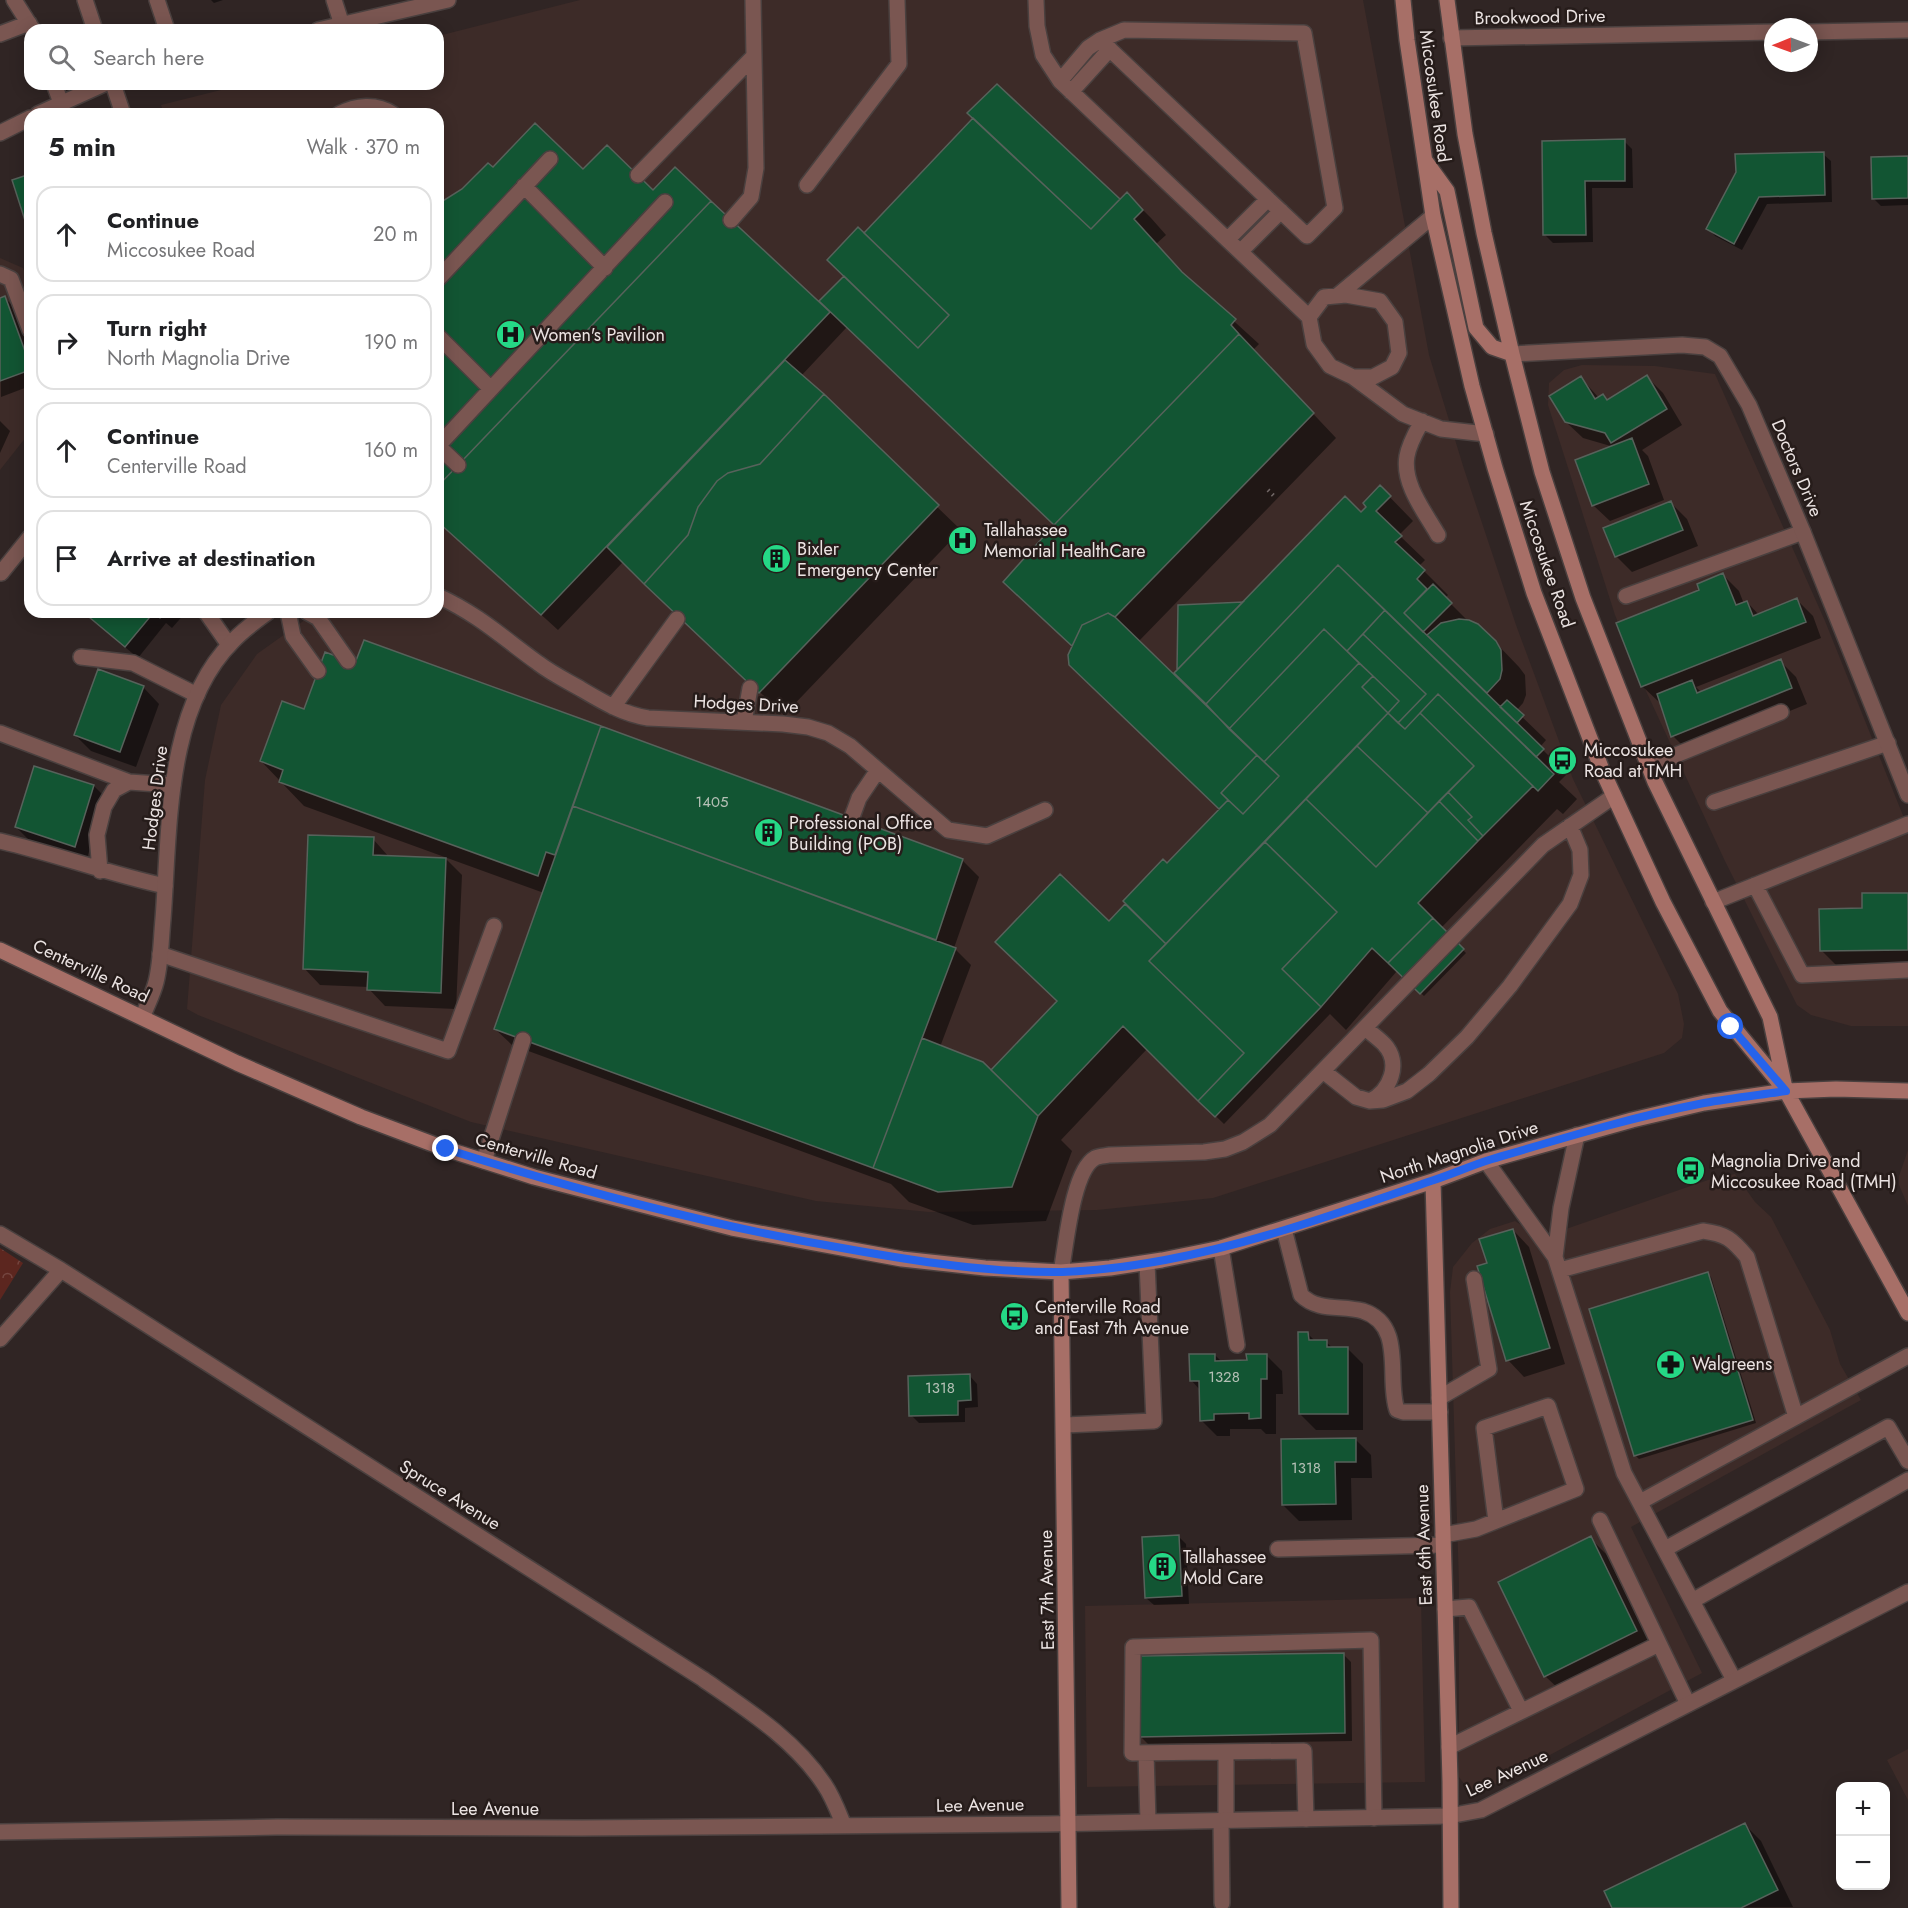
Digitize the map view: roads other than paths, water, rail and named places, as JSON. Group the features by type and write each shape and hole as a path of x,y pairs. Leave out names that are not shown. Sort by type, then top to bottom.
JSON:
{"street":[{"path":"14,0 29,24"},
{"path":"85,0 93,24"},
{"path":"157,0 165,24"},
{"path":"334,0 342,24"},
{"path":"346,24 448,0"},
{"path":"731,220 751,197 756,168 753,0"},
{"path":"807,185 899,64 897,0"},
{"path":"1036,0 1037,26 1043,55 1066,87 1309,317 1314,344 1330,366 1353,377 1403,414 1441,429 1486,434"},
{"name":"Miccosukee Road","path":"1403,0 1433,216 1472,386 1534,593 1594,751 1663,902 1720,1011 1786,1091 1908,1313"},
{"name":"Miccosukee Road","path":"1447,0 1465,134 1484,233 1542,472 1582,598 1649,766 1770,1017 1786,1091"},
{"path":"0,34 24,29"},
{"path":"1066,87 1088,48 1105,44 1124,30 1304,33 1335,208 1307,236 1105,44"},
{"path":"1818,32 1908,30"},
{"name":"Brookwood Drive","path":"1451,38 1764,32"},
{"path":"638,175 754,56"},
{"path":"56,90 61,103"},
{"path":"51,108 90,90"},
{"path":"115,90 121,108"},
{"path":"351,108 369,106 378,108"},
{"path":"0,133 24,121"},
{"path":"444,273 550,159"},
{"path":"1425,159 1447,191 1476,328 1492,347 1512,354"},
{"path":"524,186 605,268"},
{"path":"1228,239 1268,199"},
{"path":"444,440 665,202"},
{"path":"1241,251 1281,211"},
{"path":"1337,296 1433,216"},
{"path":"0,274 11,279 24,314"},
{"path":"1309,317 1324,297 1346,295 1380,301 1395,322 1400,353 1392,367 1373,377 1353,377"},
{"path":"444,342 491,389"},
{"name":"Doctors Drive","path":"1512,354 1682,345 1705,347 1720,356 1749,405 1803,532 1908,795"},
{"path":"1422,421 1412,439 1407,455 1409,484 1438,535"},
{"path":"444,452 458,465"},
{"path":"1626,596 1803,532"},
{"path":"1,573 24,544"},
{"name":"Hodges Drive","path":"444,599 465,608 539,664 631,715 648,718 783,724 808,727 828,733 850,746 948,830 987,836 1045,810"},
{"path":"210,618 229,645"},
{"name":"Hodges Drive","path":"142,1016 156,983 173,785 183,734 197,695 211,668 229,645 261,618"},
{"path":"289,618 293,636 318,671"},
{"path":"318,618 348,661"},
{"path":"613,707 677,619"},
{"path":"81,657 133,663 197,695"},
{"path":"744,722 750,688"},
{"path":"1649,766 1781,712"},
{"path":"0,733 129,782 173,785"},
{"path":"1714,802 1888,743"},
{"path":"852,817 859,798 878,770"},
{"path":"100,871 97,835 104,807 114,790 129,782"},
{"path":"1062,1272 1072,1205 1079,1180 1095,1158 1109,1155 1204,1152 1225,1149 1270,1125 1543,845 1614,796"},
{"path":"1713,902 1908,824"},
{"path":"1323,1071 1356,1096 1370,1101 1383,1100 1407,1091 1427,1076 1467,1037 1517,977 1570,904 1581,875 1580,850 1570,826"},
{"path":"0,842 49,853 100,871 165,886"},
{"path":"1755,885 1802,975 1908,970"},
{"path":"160,954 448,1050 494,926"},
{"name":"Centerville Road","path":"0,950 237,1063 361,1117 446,1149 534,1177 732,1228 902,1259 985,1268 1062,1272"},
{"path":"1365,1028 1385,1045 1392,1057 1392,1078 1379,1096 1370,1101"},
{"path":"484,1161 523,1040"},
{"name":"North Magnolia Drive","path":"1062,1272 1148,1263 1221,1248 1433,1181 1486,1161 1704,1103 1786,1091 1836,1089 1908,1091"},
{"path":"1558,1263 1561,1208 1577,1135"},
{"path":"1486,1161 1558,1263 1624,1473 1734,1680"},
{"name":"East 6th Avenue","path":"1433,1181 1449,1747 1451,1908"},
{"path":"1284,1229 1301,1295 1307,1301 1319,1306 1363,1311 1380,1321 1388,1334 1393,1352 1394,1401 1397,1410 1403,1412 1439,1405 1489,1369 1474,1279"},
{"path":"1558,1263 1703,1231 1721,1233 1735,1242 1747,1257 1796,1417"},
{"name":"Spruce Avenue","path":"0,1234 61,1270 683,1666 746,1709 802,1756 824,1783 834,1800 844,1826"},
{"path":"1221,1248 1237,1345"},
{"path":"1065,1425 1154,1421 1148,1263"},
{"path":"0,1339 61,1270"},
{"name":"East 7th Avenue","path":"1062,1272 1069,1908"},
{"path":"1640,1502 1908,1356"},
{"path":"1278,1549 1443,1540 1476,1529 1496,1521 1576,1489 1548,1406 1484,1428 1496,1521"},
{"path":"1665,1549 1888,1427 1908,1461"},
{"path":"1692,1601 1908,1480"},
{"path":"1600,1520 1688,1704"},
{"name":"Lee Avenue","path":"0,1832 277,1827 844,1826 1449,1816 1481,1810 1908,1592"},
{"path":"1445,1609 1469,1607 1521,1711"},
{"path":"1306,1819 1304,1751 1132,1753 1132,1647 1371,1640 1374,1818"},
{"path":"1449,1747 1659,1644"},
{"path":"1222,1903 1226,1752"},
{"path":"1146,1753 1148,1821"}],"place":[{"name":"Women's Pavilion","path":"511,335"},
{"name":"Tallahassee Memorial HealthCare","path":"963,540"},
{"name":"Bixler Emergency Center","path":"776,559"},
{"name":"Miccosukee Road at TMH","path":"1563,760"},
{"name":"Professional Office Building (POB)","path":"768,833"},
{"name":"Magnolia Drive and Miccosukee Road (TMH)","path":"1690,1171"},
{"name":"Centerville Road and East 7th Avenue","path":"1014,1317"},
{"name":"Walgreens","path":"1671,1364"},
{"name":"Tallahassee Mold Care","path":"1162,1567"}]}
